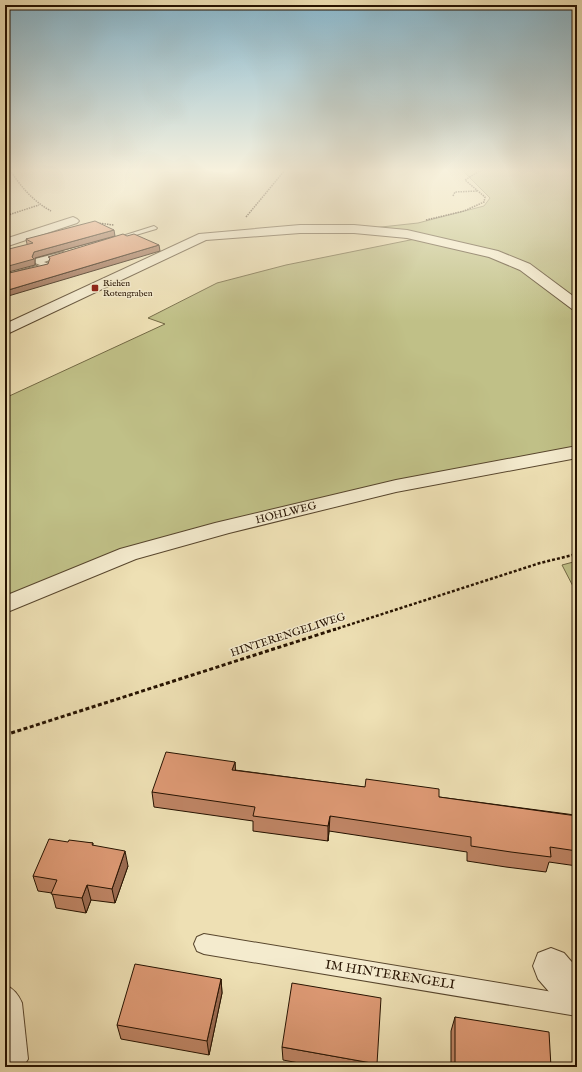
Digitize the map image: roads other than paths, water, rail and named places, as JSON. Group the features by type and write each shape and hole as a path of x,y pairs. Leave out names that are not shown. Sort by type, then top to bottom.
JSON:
{"street":[{"path":"5,243 73,221"},
{"path":"5,330 203,237 324,228 407,234 493,254 525,267 539,276 557,292 577,306"},
{"name":"HOHLWEG","path":"5,605 128,554 223,528 396,486 577,452"},
{"path":"551,966 577,996"}],"lane":[{"path":"111,241 154,228"},
{"path":"5,278 46,266 38,261 67,253"},
{"name":"IM HINTERENGELI","path":"204,944 577,1006"},
{"path":"5,995 12,1003 17,1059"}],"place":[{"name":"Riehen Rotengraben","path":"95,288"}]}
